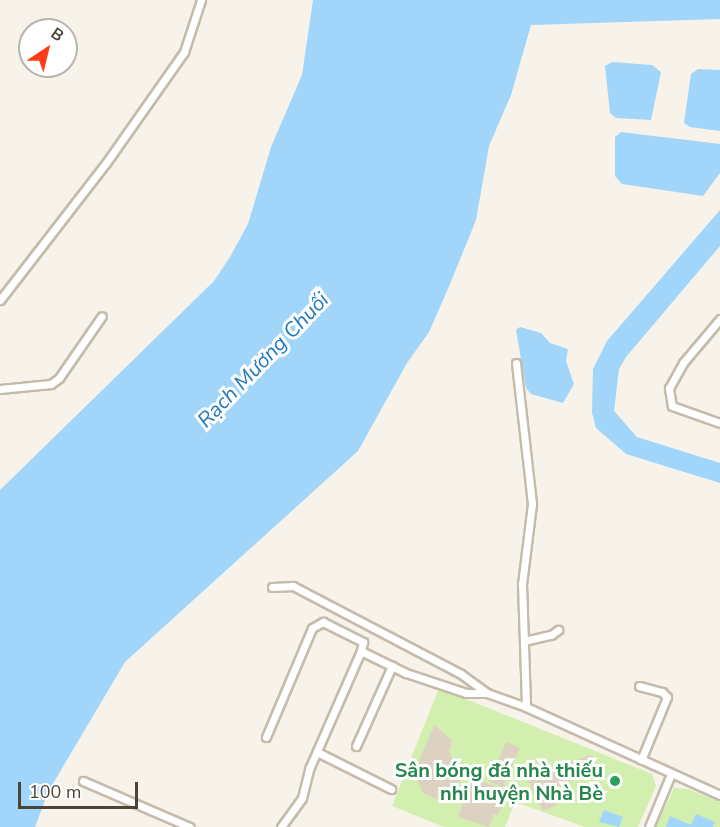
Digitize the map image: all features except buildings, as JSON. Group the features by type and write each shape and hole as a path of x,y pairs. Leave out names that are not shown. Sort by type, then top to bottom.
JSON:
{"street":[{"path":"0,300 106,163 184,52 201,0"},
{"path":"0,389 51,384 60,378 102,316"},
{"path":"720,319 684,363 669,388 672,406 720,423"},
{"path":"516,363 532,504 522,584 526,707"},
{"path":"272,587 293,586 460,674 487,693 526,707 720,795"},
{"path":"266,737 316,623 323,622 363,642 362,651 317,752 302,798 281,827"},
{"path":"524,641 551,635 558,630"},
{"path":"362,651 392,666 466,693 487,693"},
{"path":"356,746 392,666"},
{"path":"639,686 662,692 667,697 641,760"},
{"path":"317,752 391,789"},
{"path":"649,827 671,774"},
{"path":"83,781 190,827"}],"green space":[{"path":"439,688 652,774 656,786 638,827 585,827 515,802 505,827 444,827 392,806"},
{"path":"674,788 688,789 720,802 720,827 656,827"}],"water":[{"name":"Rạch Mương Chuối","path":"313,0 720,0 720,19 531,25 511,95 489,146 476,220 429,332 407,363 358,451 125,662 48,792 35,827 0,827 0,490 214,281 230,257 248,224 271,147 302,75"},
{"path":"612,62 652,65 661,72 651,120 616,118 610,113 605,66"},
{"path":"698,69 720,70 720,131 690,127 684,123 691,74"},
{"path":"621,132 720,144 720,173 703,196 622,184 615,176 615,137"},
{"path":"720,210 720,246 626,357 619,369 614,411 637,437 720,463 720,483 626,454 596,428 592,413 593,369 607,341"},
{"path":"520,327 541,333 550,343 568,349 566,361 574,384 563,403 531,394 526,388 516,330"},
{"path":"604,810 623,817 619,827 599,822"},
{"path":"696,814 715,822 713,827 666,827 670,816 691,825"}],"place":[{"name":"Sân bóng đá nhà thiếu nhi huyện Nhà Bè","path":"615,781"}]}
